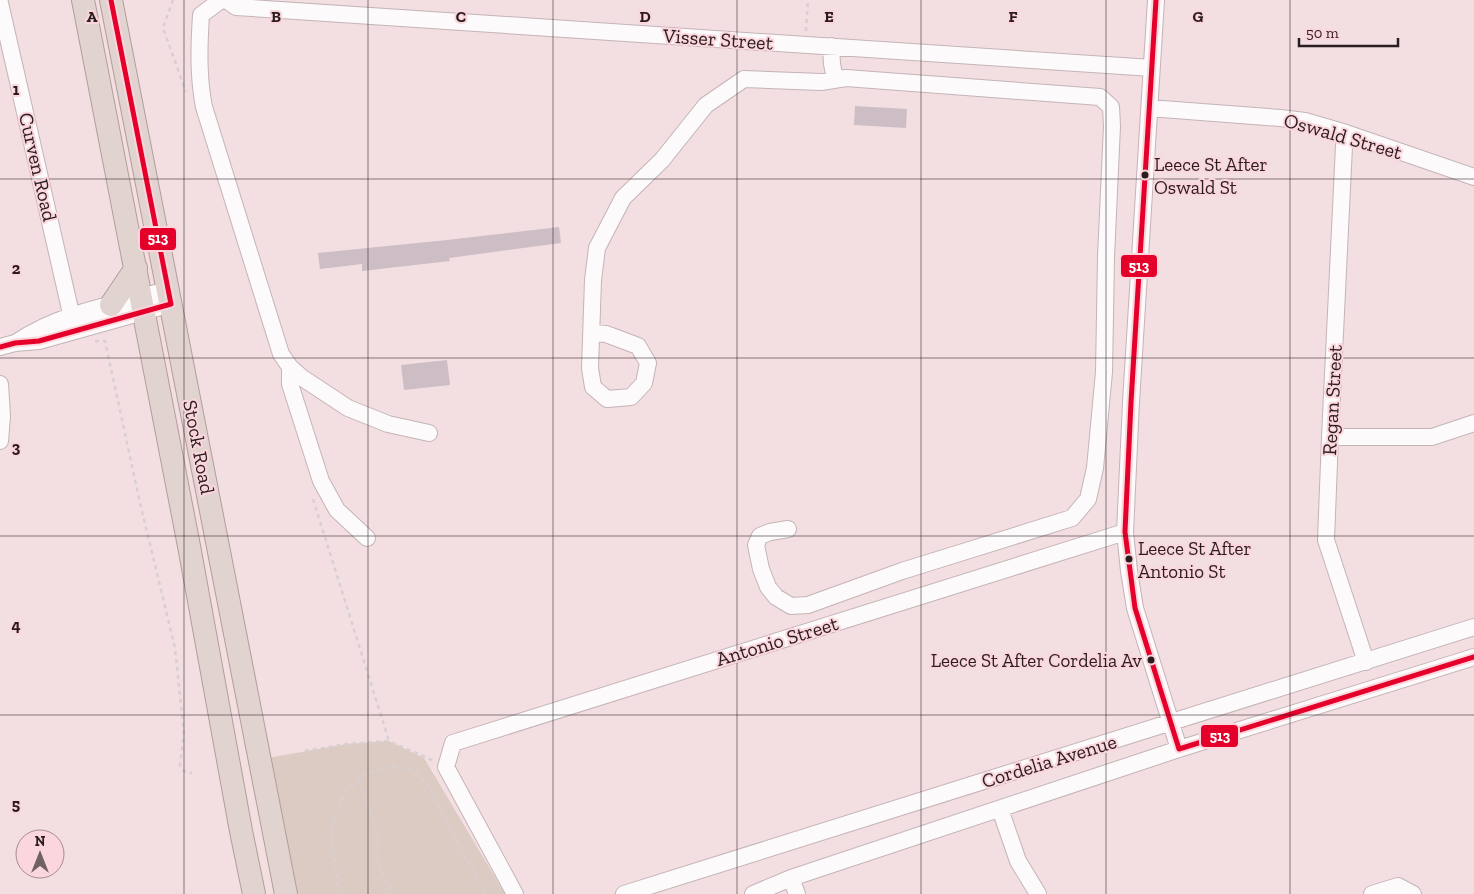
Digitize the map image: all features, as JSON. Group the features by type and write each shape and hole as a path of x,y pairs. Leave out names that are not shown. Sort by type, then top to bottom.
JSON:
{"highway":[{"name":"Stock Road","path":"83,0 136,268 254,894"},
{"name":"Stock Road","path":"111,0 286,894"},
{"path":"111,305 136,268"}],"street":[{"path":"221,0 200,15 198,47 200,90 282,354 290,367 301,377 348,408 388,424 429,433"},
{"name":"Visser Street","path":"226,0 236,6 1152,68"},
{"path":"1156,0 1125,532 1128,571 1135,608 1179,749"},
{"name":"Curven Road","path":"0,3 73,323"},
{"path":"831,46 835,79"},
{"path":"593,333 593,280 597,248 623,198 662,160 706,105 744,79 821,82 846,78 1100,96 1111,107 1112,126 1106,257 1104,372 1096,468 1088,499 1072,518 902,571 808,605 791,606 776,597 768,587 760,569 756,546 760,536 788,529"},
{"name":"Oswald Street","path":"1149,108 1305,121 1346,133 1474,177"},
{"name":"Regan Street","path":"1346,133 1326,540 1366,662"},
{"path":"8,345 33,331 73,323 169,297"},
{"path":"73,323 111,305 142,304"},
{"path":"290,367 290,384 322,481 337,510 368,538"},
{"path":"0,384 2,416 0,441"},
{"path":"1330,437 1432,437 1474,423"},
{"name":"Antonio Street","path":"446,767 453,743 1125,532"},
{"name":"Cordelia Avenue","path":"624,894 1474,627"},
{"name":"Cordelia Avenue","path":"753,894 791,878 1179,749 1474,657"},
{"path":"446,767 516,894"},
{"path":"1000,809 1018,861 1038,894"},
{"path":"791,878 797,894"},
{"path":"1372,894 1398,886 1413,894"}],"path":[{"path":"806,44 808,0"},
{"path":"73,323 77,342 105,341 140,503 175,648 184,734 180,765 181,769 192,773"},
{"path":"305,751 347,744 389,741 446,767"},
{"path":"339,894 332,839 334,818 345,793 365,774 392,766 412,770 426,784 485,894"},
{"path":"359,780 366,803 374,820 378,842 376,849 378,862 391,894"}],"shaded area":[{"path":"389,741 424,758 505,894 298,894 268,758 347,744"}],"building":[{"path":"855,106 907,109 906,128 854,125"},
{"path":"559,227 561,243 449,258 450,261 362,271 362,264 320,269 318,253"},
{"path":"447,360 450,385 404,390 401,365"}],"transit line":[{"name":"513","path":"0,347 15,343 39,341 171,304 111,0"},
{"name":"513","path":"1156,0 1131,402 1125,532 1135,608 1179,749 1474,657"}],"place":[{"name":"Leece St After Oswald St","path":"1145,175"},
{"name":"Leece St After Antonio St","path":"1129,559"},
{"name":"Leece St After Cordelia Av","path":"1151,660"}]}
